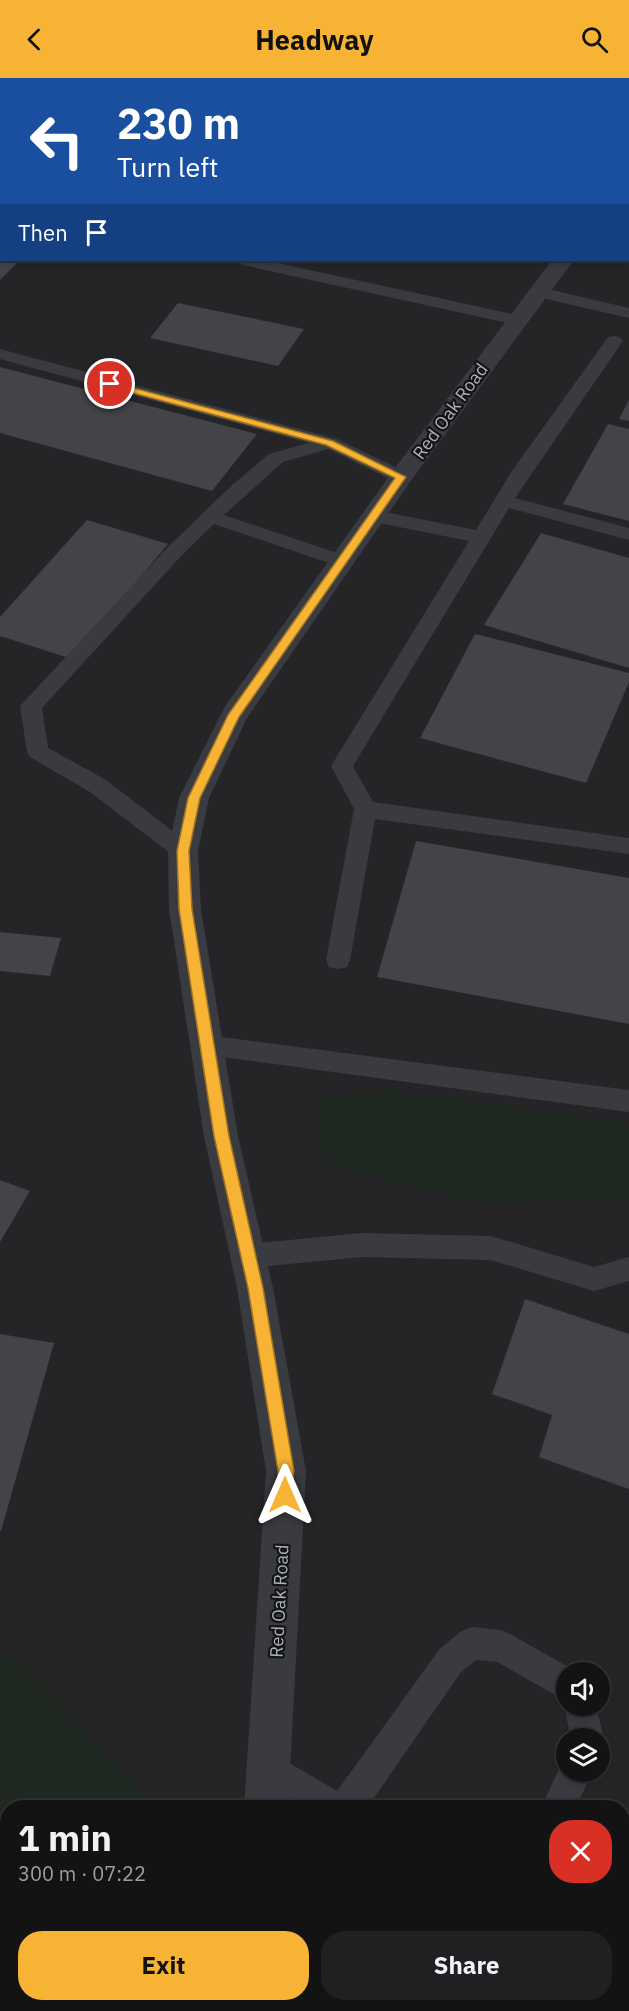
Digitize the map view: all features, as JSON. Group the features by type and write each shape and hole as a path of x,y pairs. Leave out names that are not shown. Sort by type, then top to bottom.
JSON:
{"street":[{"name":"Red Oak Road","path":"267,1800 286,1471 255,1288 221,1136 185,909 183,851 194,798 234,715 401,477 562,261"}],"lane":[{"path":"248,261 517,320"},
{"path":"539,292 629,313"},
{"path":"338,960 365,809 342,766 506,501 522,471 614,340"},
{"path":"0,354 330,443 401,477"},
{"path":"183,851 98,786 38,752 31,706 176,550 276,458 330,443"},
{"path":"506,501 629,534"},
{"path":"211,516 342,561"},
{"path":"374,516 482,537"},
{"path":"365,809 629,846"},
{"path":"207,1045 629,1101"},
{"path":"248,1256 361,1245 491,1248 594,1279 629,1269"},
{"path":"352,1800 450,1662 471,1643 501,1646 556,1678"},
{"path":"269,1768 320,1800"},
{"path":"562,1800 570,1782"}],"shaded area":[{"path":"0,261 629,261 629,1123 387,1090 316,1096 479,1203 629,1202 629,1800 150,1800 25,1667 0,1653"},
{"path":"386,1090 629,1123 629,1202 479,1203 323,1163 316,1096"},
{"path":"0,1653 25,1667 150,1800 0,1800"}],"building":[{"path":"0,261 19,261 0,280"},
{"path":"178,303 304,329 278,366 150,338"},
{"path":"0,367 257,434 212,491 0,433"},
{"path":"629,400 629,421 619,419"},
{"path":"608,424 629,429 629,521 563,504"},
{"path":"87,520 168,544 72,659 0,636 0,617"},
{"path":"541,533 629,558 629,668 484,625"},
{"path":"475,634 629,673 629,682 586,783 420,738"},
{"path":"416,841 629,878 629,1024 377,977"},
{"path":"0,932 61,938 50,976 0,971"},
{"path":"0,1180 30,1191 0,1242"},
{"path":"525,1299 629,1334 629,1489 539,1457 552,1415 492,1394"},
{"path":"0,1334 54,1343 1,1531 0,1531"}],"route":[{"path":"110,384 330,443 401,477 234,715 194,798 183,851 185,909 221,1136 255,1288 286,1471 285,1495"}]}
